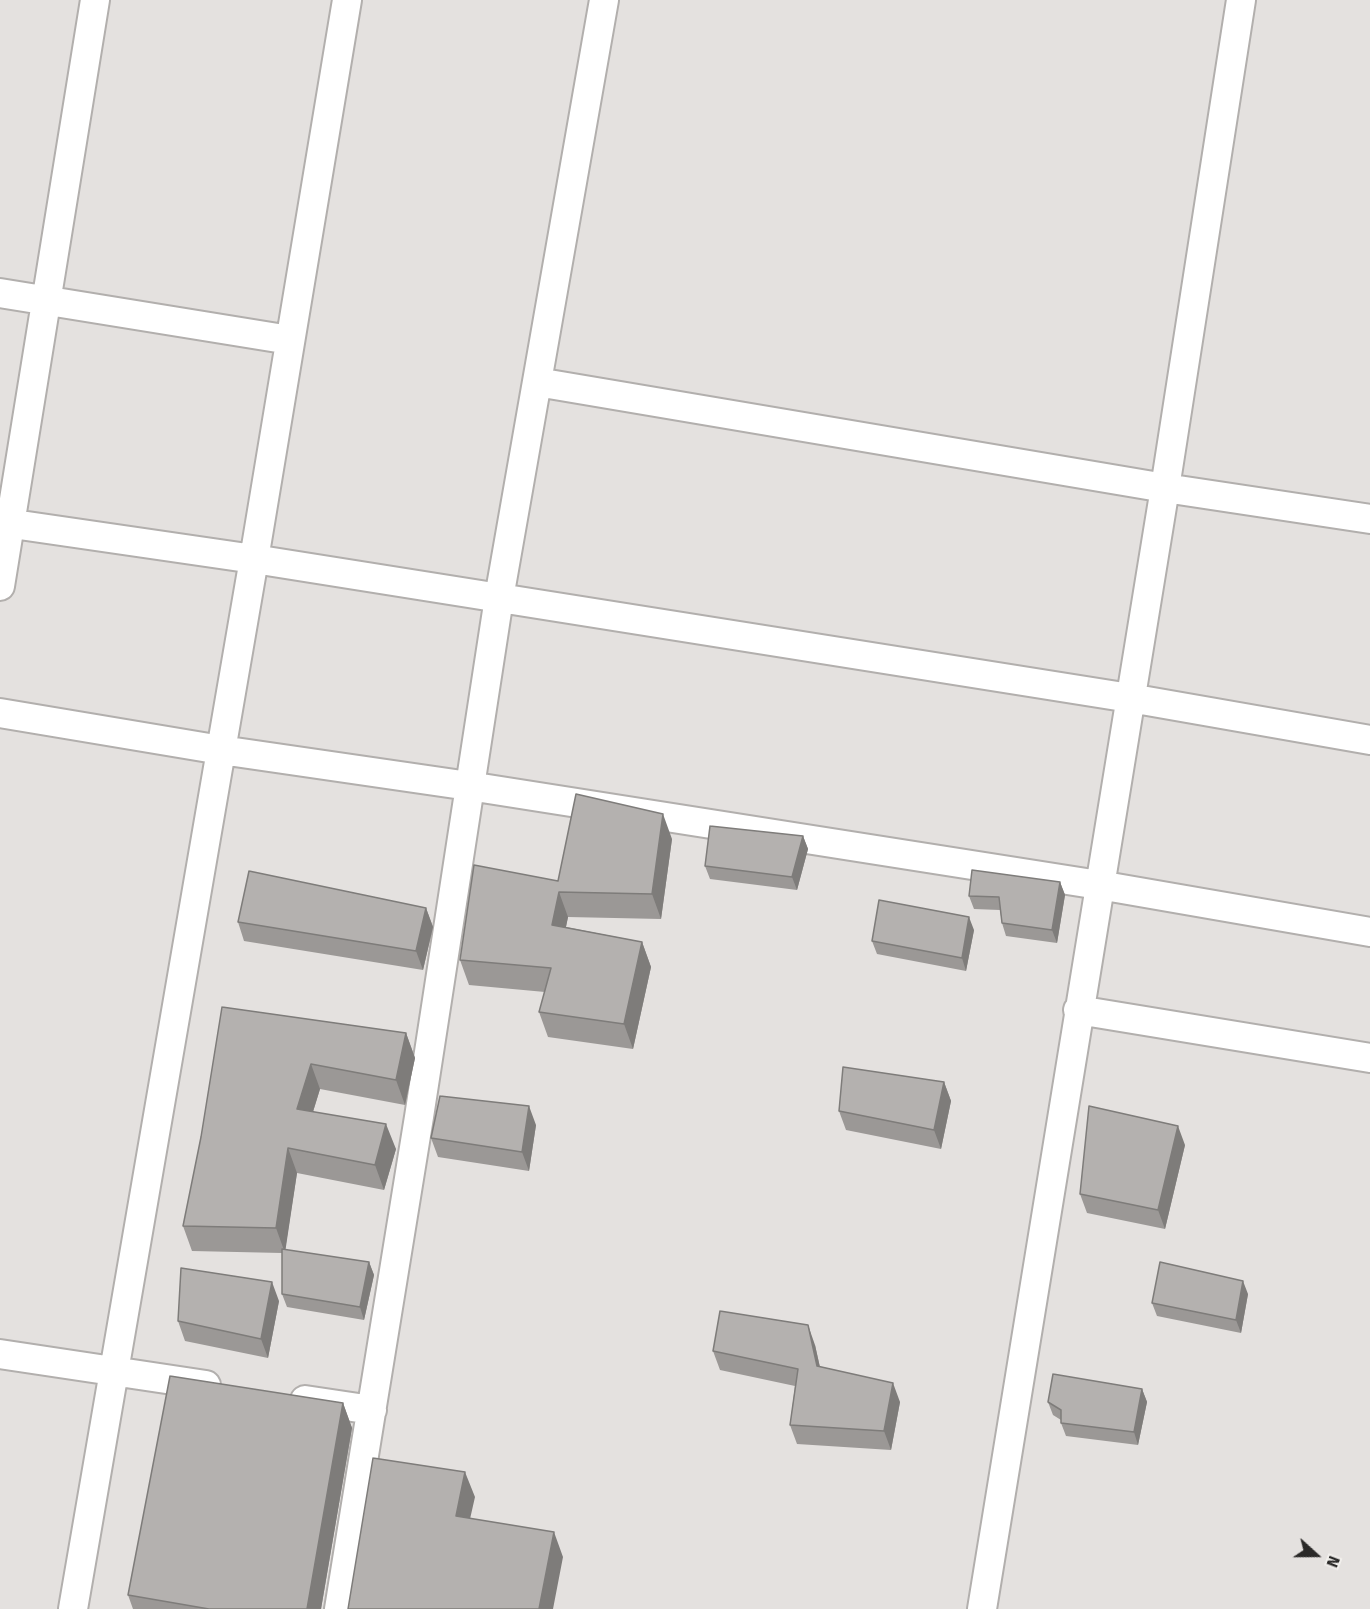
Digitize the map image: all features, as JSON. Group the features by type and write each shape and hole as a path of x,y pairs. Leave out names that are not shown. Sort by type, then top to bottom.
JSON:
{"street":[{"path":"0,586 6,523 47,301 95,0"},
{"path":"74,1609 254,559 347,0"},
{"path":"339,1609 419,1117 499,598 604,0"},
{"path":"982,1609 1241,0"},
{"path":"0,293 290,340"},
{"path":"537,382 1164,488 1370,519"},
{"path":"6,523 254,559 1130,698 1370,740"},
{"path":"0,713 221,750 469,786 1099,885 1370,932"},
{"path":"1078,1010 1370,1058"},
{"path":"0,1354 232,1389"},
{"path":"279,1396 372,1410"}],"building":[{"path":"576,794 663,814 652,894 559,892 552,925 642,942 624,1024 539,1012 551,968 460,960 474,865 558,881"},
{"path":"710,826 803,836 792,877 705,866"},
{"path":"972,870 1060,882 1052,930 1002,923 999,897 969,896"},
{"path":"249,871 426,908 416,951 238,922"},
{"path":"879,900 969,917 962,958 872,941"},
{"path":"222,1007 406,1033 396,1080 311,1064 297,1109 386,1124 375,1165 288,1148 276,1228 183,1226 201,1137"},
{"path":"843,1067 944,1082 934,1130 839,1111"},
{"path":"440,1096 529,1106 522,1152 431,1138"},
{"path":"1089,1106 1178,1126 1158,1210 1080,1194"},
{"path":"282,1249 369,1262 360,1307 282,1294"},
{"path":"1160,1262 1243,1281 1236,1320 1152,1303"},
{"path":"181,1268 272,1282 261,1339 178,1321"},
{"path":"720,1311 808,1325 817,1366 893,1383 884,1431 790,1425 798,1369 713,1351"},
{"path":"1053,1374 1142,1389 1134,1432 1061,1423 1061,1410 1048,1402"},
{"path":"170,1376 343,1403 307,1609 209,1609 128,1595"},
{"path":"373,1458 465,1472 456,1516 554,1532 539,1609 348,1609"}]}
